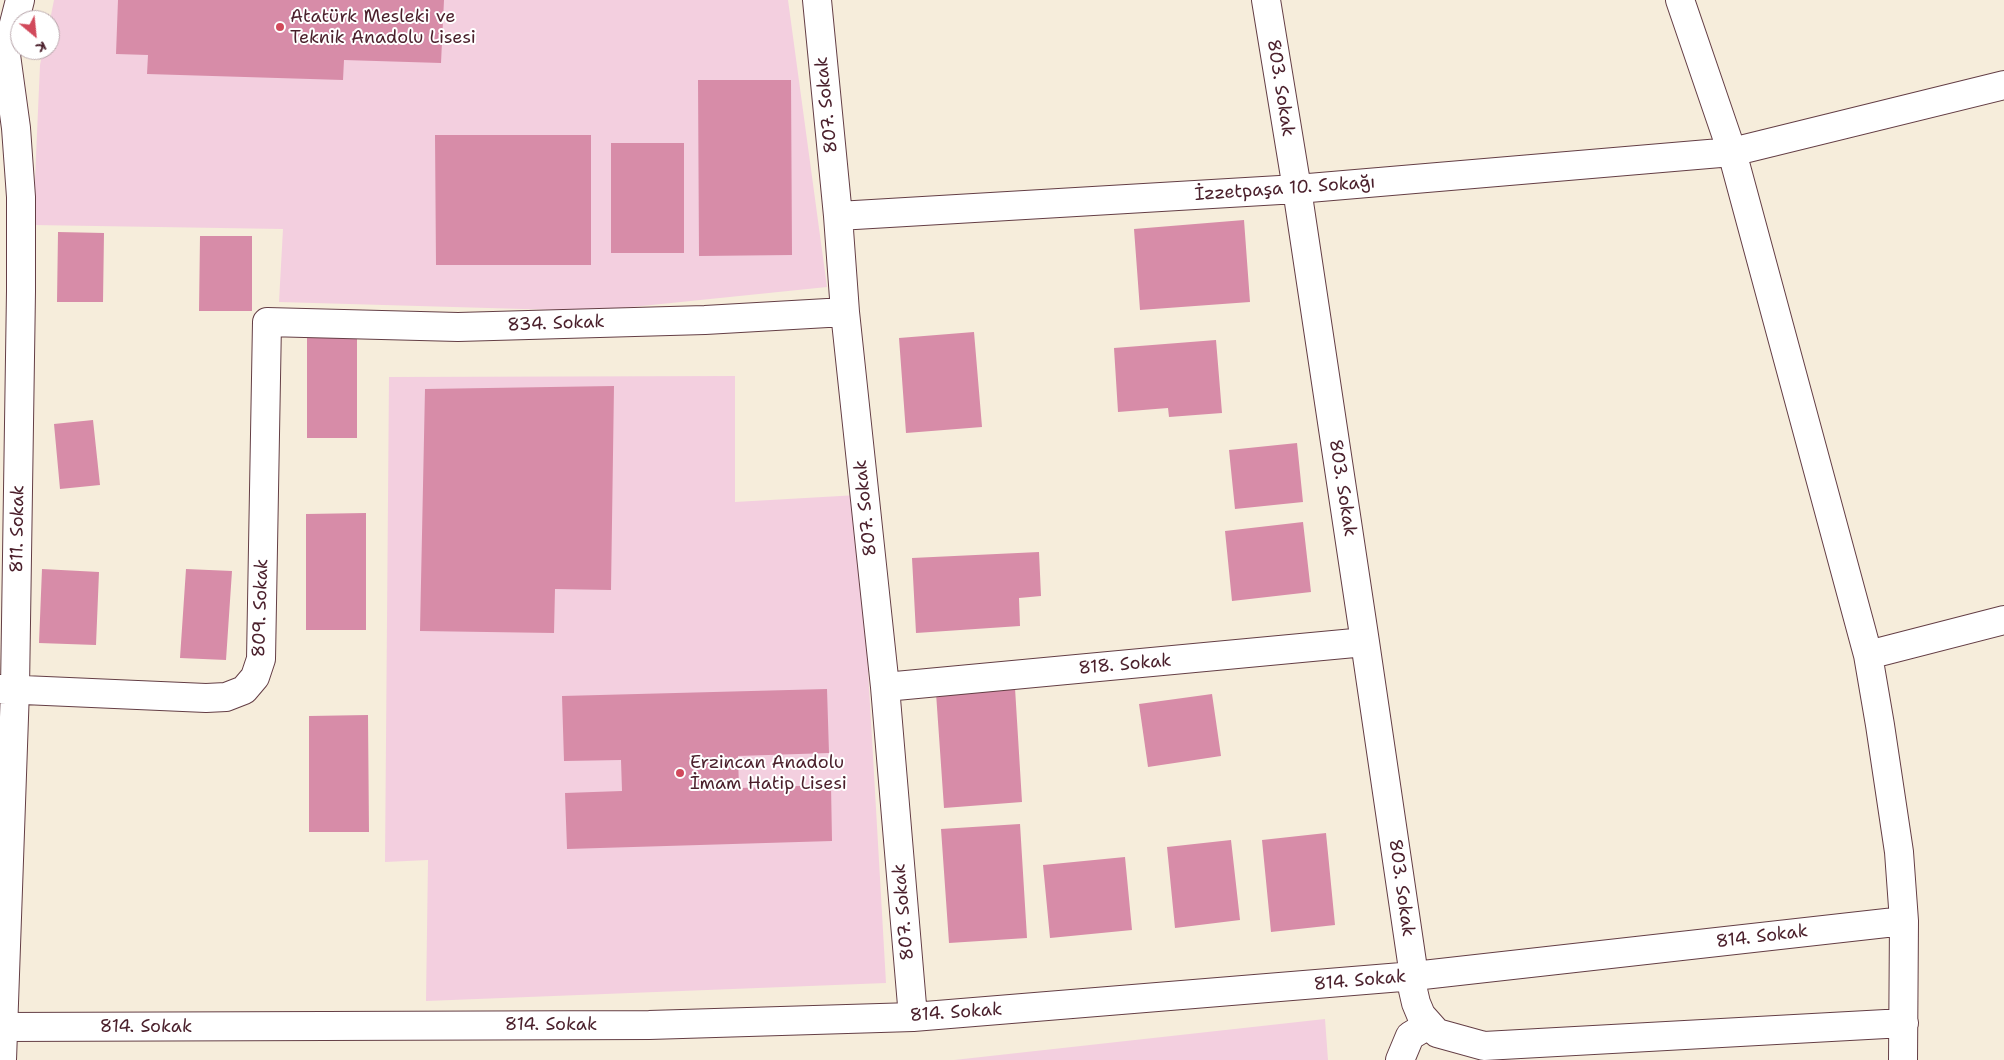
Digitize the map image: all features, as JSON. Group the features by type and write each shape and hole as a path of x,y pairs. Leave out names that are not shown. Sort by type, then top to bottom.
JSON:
{"street":[{"name":"811. Sokak","path":"2,1060 8,689 22,291 21,197 16,128 3,55 20,0"},
{"name":"807. Sokak","path":"817,0 838,216 845,312 885,687 913,1017"},
{"name":"803. Sokak","path":"1266,0 1297,189 1366,642 1414,976 1416,1003 1428,1025"},
{"path":"1680,0 1732,152 1868,655 1890,792 1904,920 1903,1060"},
{"name":"İzzetpaşa 10. Sokağı","path":"838,216 1297,189 1732,152 2004,85"},
{"name":"834. Sokak","path":"267,322 468,326 704,320 845,312"},
{"name":"809. Sokak","path":"8,689 206,698 226,697 244,690 255,677 261,659 267,322"},
{"path":"1868,655 2004,620"},
{"name":"818. Sokak","path":"885,687 1366,642"},
{"name":"814. Sokak","path":"3,1027 649,1025 913,1017 1414,976 1904,920"},
{"path":"1400,1060 1410,1036 1428,1025 1437,1033 1484,1046 1904,1023"}],"shaded area":[{"path":"54,0 788,0 827,287 593,311 279,302 283,229 33,225 40,65 41,60 60,60 60,10 52,10"},
{"path":"735,376 735,502 858,495 886,983 426,1001 428,860 385,862 389,377"},
{"path":"1325,1019 1328,1060 954,1060"}],"building":[{"name":"Atatürk Mesleki ve Teknik Anadolu Lisesi","path":"118,0 444,0 441,63 344,60 343,80 147,74 148,55 116,54"},
{"path":"698,80 791,80 792,255 699,256"},
{"path":"435,135 591,135 591,265 436,265"},
{"path":"611,143 684,143 684,253 611,253"},
{"path":"1244,220 1250,302 1140,310 1134,229"},
{"path":"58,232 104,233 103,302 57,302"},
{"path":"200,236 252,236 252,311 199,311"},
{"path":"974,332 982,427 906,433 899,338"},
{"path":"307,337 357,337 357,438 307,438"},
{"path":"1216,340 1222,413 1169,417 1168,408 1118,412 1114,348"},
{"path":"614,386 611,590 555,589 554,633 420,631 425,389"},
{"path":"93,420 100,485 60,489 54,424"},
{"path":"1297,443 1303,502 1235,509 1229,450"},
{"path":"366,513 366,630 306,630 306,514"},
{"path":"1303,522 1311,592 1232,601 1225,531"},
{"path":"1039,552 1041,596 1019,598 1020,626 916,633 912,558"},
{"path":"42,569 99,572 96,645 39,643"},
{"path":"186,569 232,571 226,660 180,658"},
{"path":"1015,688 1022,802 944,808 936,693"},
{"name":"Erzincan Anadolu İmam Hatip Lisesi","path":"827,689 829,753 738,756 739,788 831,785 832,841 567,849 565,793 622,791 621,760 564,761 562,696"},
{"path":"1212,694 1221,756 1148,767 1139,704"},
{"path":"368,715 369,832 309,832 309,716"},
{"path":"1020,824 1027,938 949,943 941,829"},
{"path":"1326,833 1335,925 1271,932 1262,840"},
{"path":"1231,840 1240,920 1175,928 1167,847"},
{"path":"1125,857 1132,930 1050,938 1043,865"}],"place":[{"name":"Atatürk Mesleki ve Teknik Anadolu Lisesi","path":"280,27"},
{"name":"Erzincan Anadolu İmam Hatip Lisesi","path":"680,773"}]}
